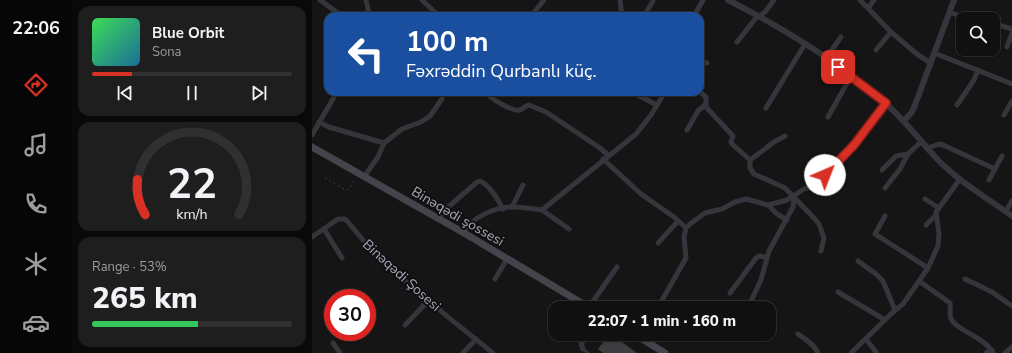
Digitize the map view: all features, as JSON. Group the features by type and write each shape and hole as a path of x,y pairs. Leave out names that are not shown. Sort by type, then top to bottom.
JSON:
{"main road":[{"name":"Binəqədi şossesi","path":"312,147 464,233 577,301"},
{"path":"646,341 665,353"}],"street":[{"path":"320,0 337,12"},
{"path":"366,0 369,12"},
{"path":"422,0 435,12"},
{"path":"535,12 544,0"},
{"path":"620,0 622,12"},
{"path":"696,12 703,0"},
{"path":"728,0 740,3 805,44 851,76 886,103 922,140 939,161 960,179 1012,216"},
{"path":"738,42 756,18 765,12 774,0"},
{"path":"860,0 869,7 891,32 918,55 931,63"},
{"path":"869,7 874,0"},
{"path":"904,121 915,105 954,0"},
{"path":"646,12 653,1"},
{"path":"949,12 956,14"},
{"path":"1000,25 1012,29"},
{"path":"876,50 891,32"},
{"path":"1007,47 1012,33"},
{"path":"826,58 841,37"},
{"path":"766,108 805,44"},
{"path":"934,53 1012,84"},
{"path":"704,62 708,63"},
{"path":"957,105 974,80 978,70"},
{"path":"828,118 851,76"},
{"path":"687,130 698,111 705,105 707,99 704,95"},
{"path":"312,135 335,96"},
{"path":"490,96 494,100 514,109 521,110 529,105 546,112 608,155"},
{"path":"640,96 657,105"},
{"path":"542,210 603,159 636,134 651,115 663,96"},
{"path":"361,176 378,157 384,143 402,129 418,123 430,116 442,99"},
{"path":"1004,115 1012,101"},
{"path":"768,205 794,197 816,184 854,145 886,103"},
{"path":"705,105 732,136 733,145 750,160 750,168 754,174 780,185 794,197 819,224 824,238 821,251"},
{"path":"319,122 328,127 384,143"},
{"path":"750,160 774,142 785,136"},
{"path":"885,188 900,169 908,154 922,140"},
{"path":"928,148 939,144 944,145 995,168"},
{"path":"882,170 896,156 908,154"},
{"path":"989,180 1002,156"},
{"path":"603,159 641,194 686,228"},
{"path":"926,225 936,215 939,208 960,179"},
{"path":"438,219 446,209 480,181 484,182 503,209"},
{"path":"512,207 524,185"},
{"path":"750,301 761,280 766,257 793,207 794,197"},
{"path":"662,301 686,258 684,237 686,228 705,213 722,209 734,202 746,199 768,205 777,214 787,220"},
{"path":"925,199 939,208"},
{"path":"1006,211 1012,202"},
{"path":"464,233 466,228 482,215 488,212 512,207 542,210 569,229"},
{"path":"851,353 903,304 928,268 938,246 939,234 936,215"},
{"path":"885,216 875,234 928,268"},
{"name":"Binəqədi Şosesi","path":"312,237 338,219 346,219 375,254 493,353"},
{"path":"658,243 678,221"},
{"path":"324,229 342,258"},
{"path":"730,293 756,258 759,256 766,257"},
{"path":"495,279 507,259"},
{"path":"858,261 872,270 883,281 895,310"},
{"path":"594,301 617,266"},
{"path":"965,279 992,292 1012,306"},
{"path":"919,281 950,303 950,317 954,323 984,343 993,352"},
{"path":"838,292 885,320"},
{"path":"404,324 429,300"},
{"path":"798,334 813,346 818,353"},
{"path":"462,353 476,339"},
{"path":"866,339 876,352"},
{"path":"583,341 581,344 583,349"},
{"path":"333,343 340,353"},
{"path":"1005,353 1012,348"},
{"path":"986,353 993,352"}],"lane":[{"path":"583,349 588,353"}],"path":[{"path":"325,178 346,190 349,189 361,176"}],"building":[{"path":"604,341 621,341 637,353 603,353 598,349"}],"route":[{"path":"825,175 854,145 886,103 838,67"}]}
